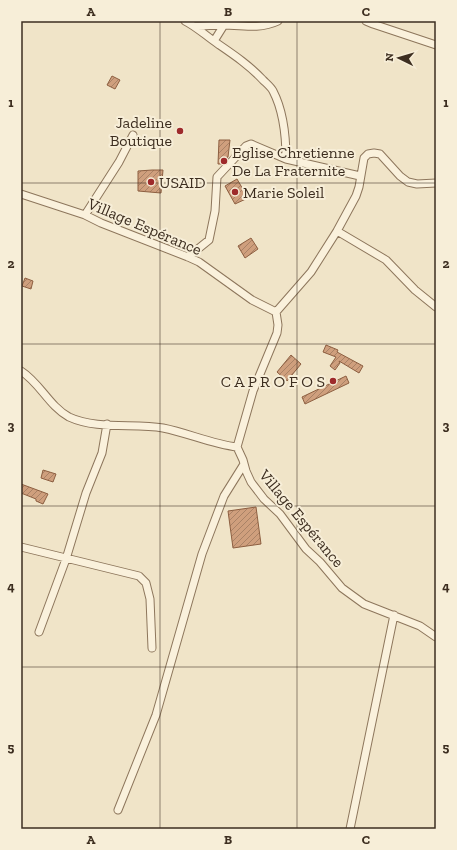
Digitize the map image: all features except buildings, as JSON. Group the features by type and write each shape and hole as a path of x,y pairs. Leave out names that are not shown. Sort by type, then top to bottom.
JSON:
{"street":[{"path":"185,21 195,26 251,68 273,91 280,108 286,132 286,159"},
{"path":"195,26 224,25 260,27 278,21"},
{"path":"366,21 436,45"},
{"path":"214,41 224,25"},
{"path":"85,215 119,162 133,135"},
{"path":"188,256 209,240 216,211 217,177 246,146 251,144 286,159 360,176"},
{"path":"21,371 30,377 57,409 70,417 92,423 162,428 188,434 223,446 237,447 253,391 277,333 278,326 276,312 311,272 337,231 356,196 364,158 368,154 374,152 380,154 400,176 408,182 417,184 436,183"},
{"name":"Village Espérance","path":"21,194 85,215 101,223 188,256 199,262 252,300 276,312"},
{"path":"337,231 386,260 415,290 436,307"},
{"path":"39,632 66,559 84,499 102,453 107,424"},
{"name":"Village Espérance","path":"237,447 246,471 264,499 280,514 306,549 320,562 342,588 364,604 420,626 436,637"},
{"path":"118,810 156,715 202,554 224,496 244,464"},
{"path":"21,547 139,576 146,583 150,599 152,648"},
{"path":"350,829 394,615"}],"place":[{"name":"Jadeline Boutique","path":"180,131"},
{"name":"Eglise Chretienne De La Fraternite","path":"224,161"},
{"name":"USAID","path":"151,182"},
{"name":"Marie Soleil","path":"235,192"},
{"name":"C A P R O F O S","path":"333,381"}]}
